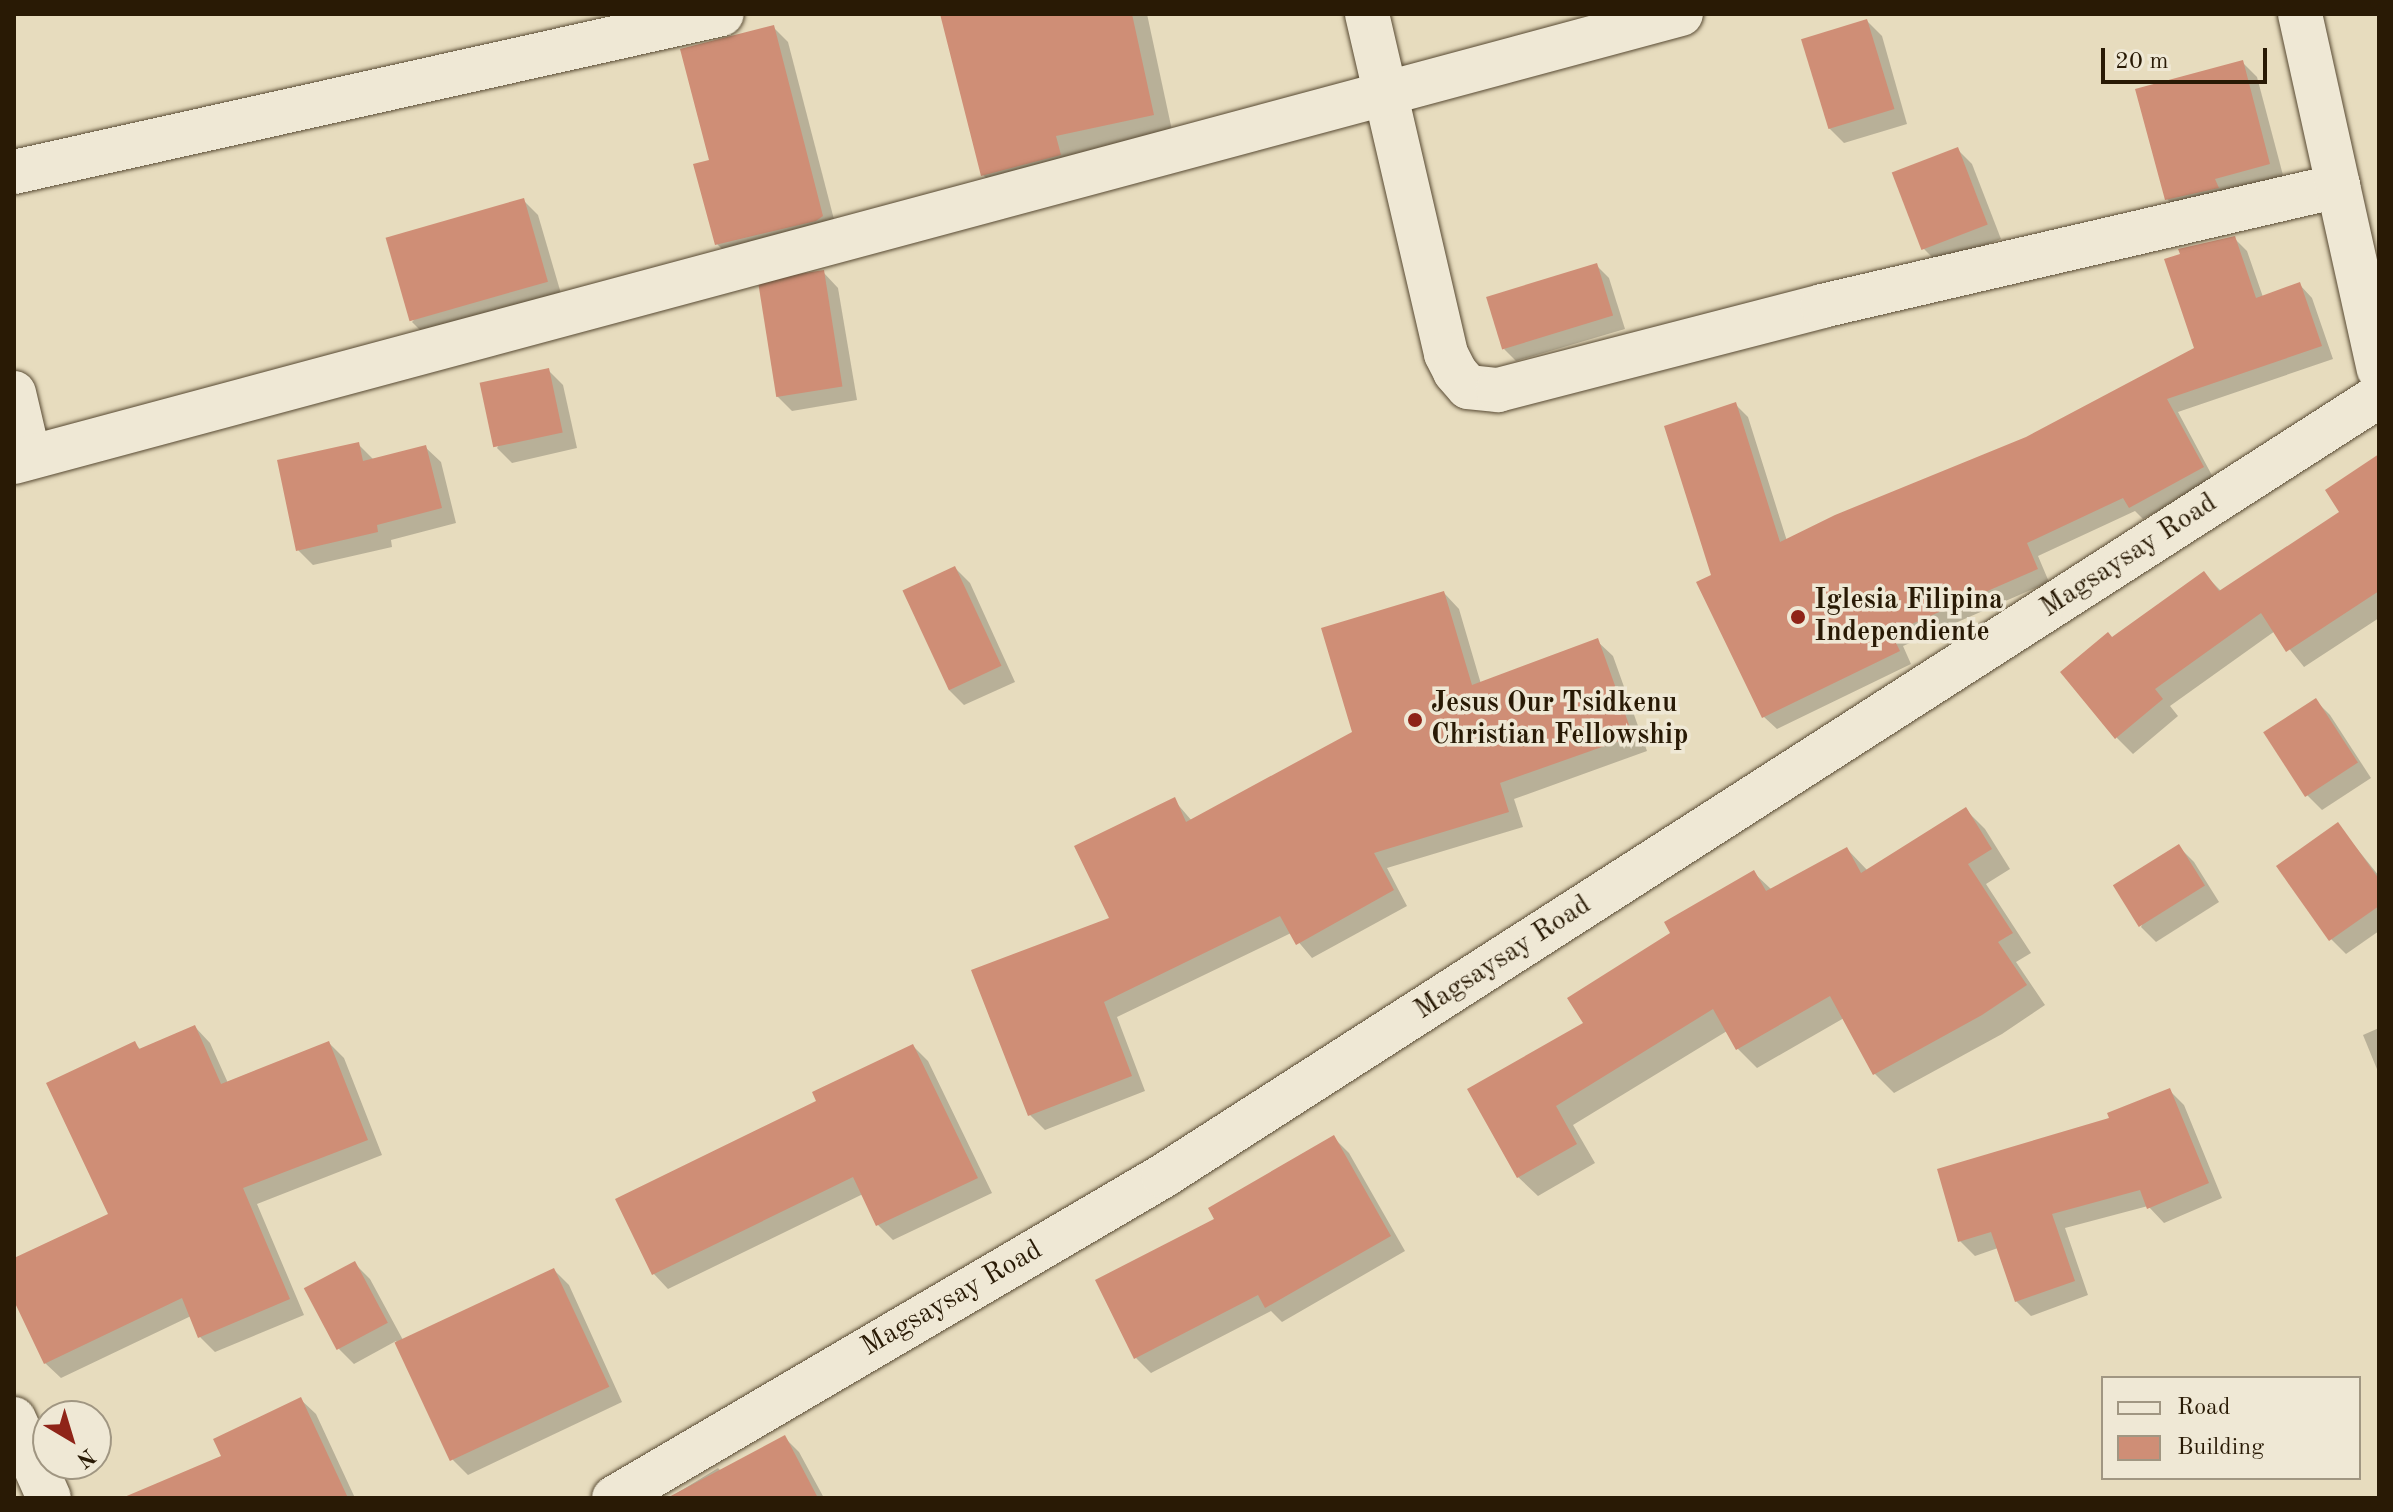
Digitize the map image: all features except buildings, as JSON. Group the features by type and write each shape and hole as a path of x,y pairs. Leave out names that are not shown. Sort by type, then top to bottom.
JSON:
{"street":[{"path":"14,172 722,14"},
{"path":"1367,14 1446,354 1455,372 1468,387 1498,390 1822,306 2338,186"},
{"path":"14,393 22,460 1681,14"},
{"path":"2300,14 2379,369"},
{"name":"Magsaysay Road","path":"614,1498 1163,1176 2379,396"},
{"path":"14,1419 49,1498"}],"place":[{"name":"Iglesia Filipina Independiente","path":"1798,617"},
{"name":"Jesus Our Tsidkenu Christian Fellowship","path":"1415,720"}]}
